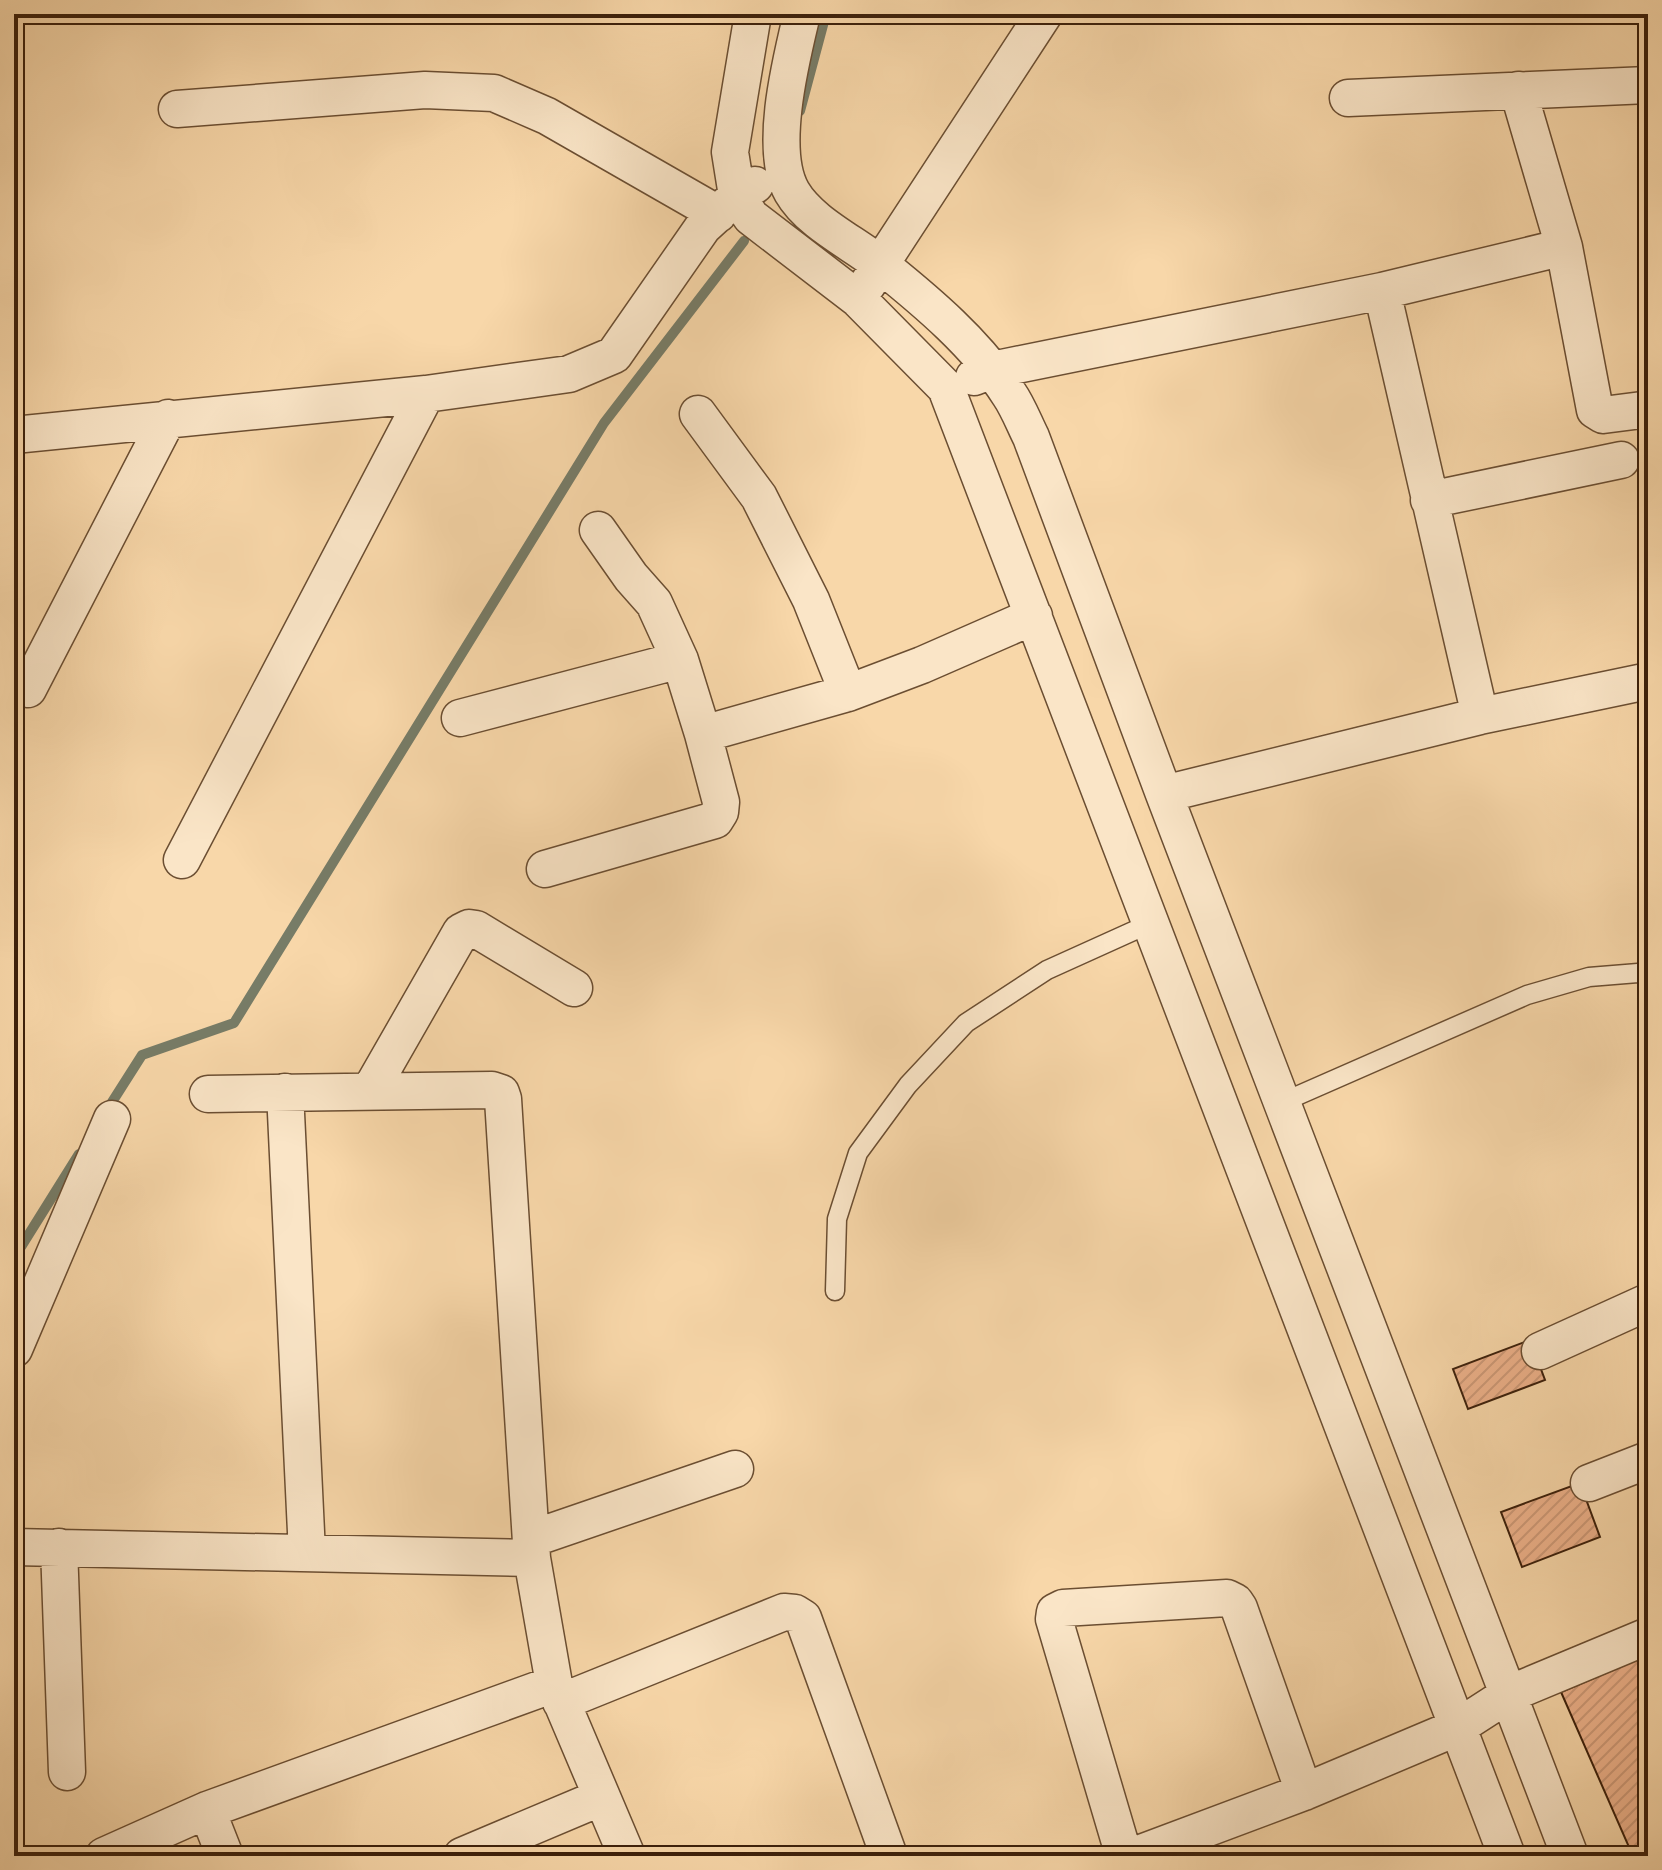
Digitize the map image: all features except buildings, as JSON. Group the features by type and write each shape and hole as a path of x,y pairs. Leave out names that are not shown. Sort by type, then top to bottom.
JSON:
{"street":[{"path":"727,205 730,152 753,14"},
{"path":"802,14 790,63 781,138 784,167 792,192 810,214 880,264 939,315 992,370 1011,396 1031,437 1164,794 1570,1856"},
{"path":"858,299 1044,14"},
{"path":"1348,98 1648,85"},
{"path":"177,109 425,90 494,93 751,217 858,299 946,388 1507,1856"},
{"path":"1518,90 1564,247 1595,410 1603,415 1648,412"},
{"path":"14,435 426,394 569,374 614,355 703,227 727,205 784,167"},
{"path":"946,388 992,370 1382,291 1564,247"},
{"path":"1382,291 1480,716"},
{"path":"182,860 426,394"},
{"path":"698,414 759,497 811,600 848,693"},
{"path":"28,689 168,418"},
{"path":"1429,500 1621,460"},
{"path":"545,869 715,820 720,812 721,802 680,660 654,603 631,577 598,530"},
{"path":"703,734 848,693 922,665 1034,616"},
{"path":"460,718 680,660"},
{"path":"1164,794 1480,716 1648,681"},
{"path":"370,1091 461,932 476,929 574,988"},
{"path":"208,1094 492,1090 501,1093 531,1549 557,1693 627,1856"},
{"path":"285,1092 307,1553"},
{"path":"14,1349 112,1119"},
{"path":"1540,1351 1648,1302"},
{"path":"1589,1483 1648,1460"},
{"path":"14,1547 307,1553 531,1549 735,1469"},
{"path":"59,1547 67,1772"},
{"path":"1124,1856 1054,1619 1055,1612 1063,1608 1227,1598 1235,1602 1304,1792"},
{"path":"104,1856 207,1810 557,1693 784,1612 803,1618 889,1856"},
{"path":"1133,1856 1304,1792 1458,1727 1509,1694 1648,1636"},
{"path":"462,1856 602,1797"},
{"path":"207,1810 225,1856"}],"lane":[{"path":"835,1291 837,1219 858,1153 908,1085 966,1023 1047,970 1151,923"},
{"path":"1283,1102 1527,995 1589,977 1638,973 1648,976"}],"waterway":[{"path":"800,111 826,14"},
{"path":"107,1110 142,1055 234,1023 604,423 744,241"},
{"path":"14,1258 79,1154"}]}
